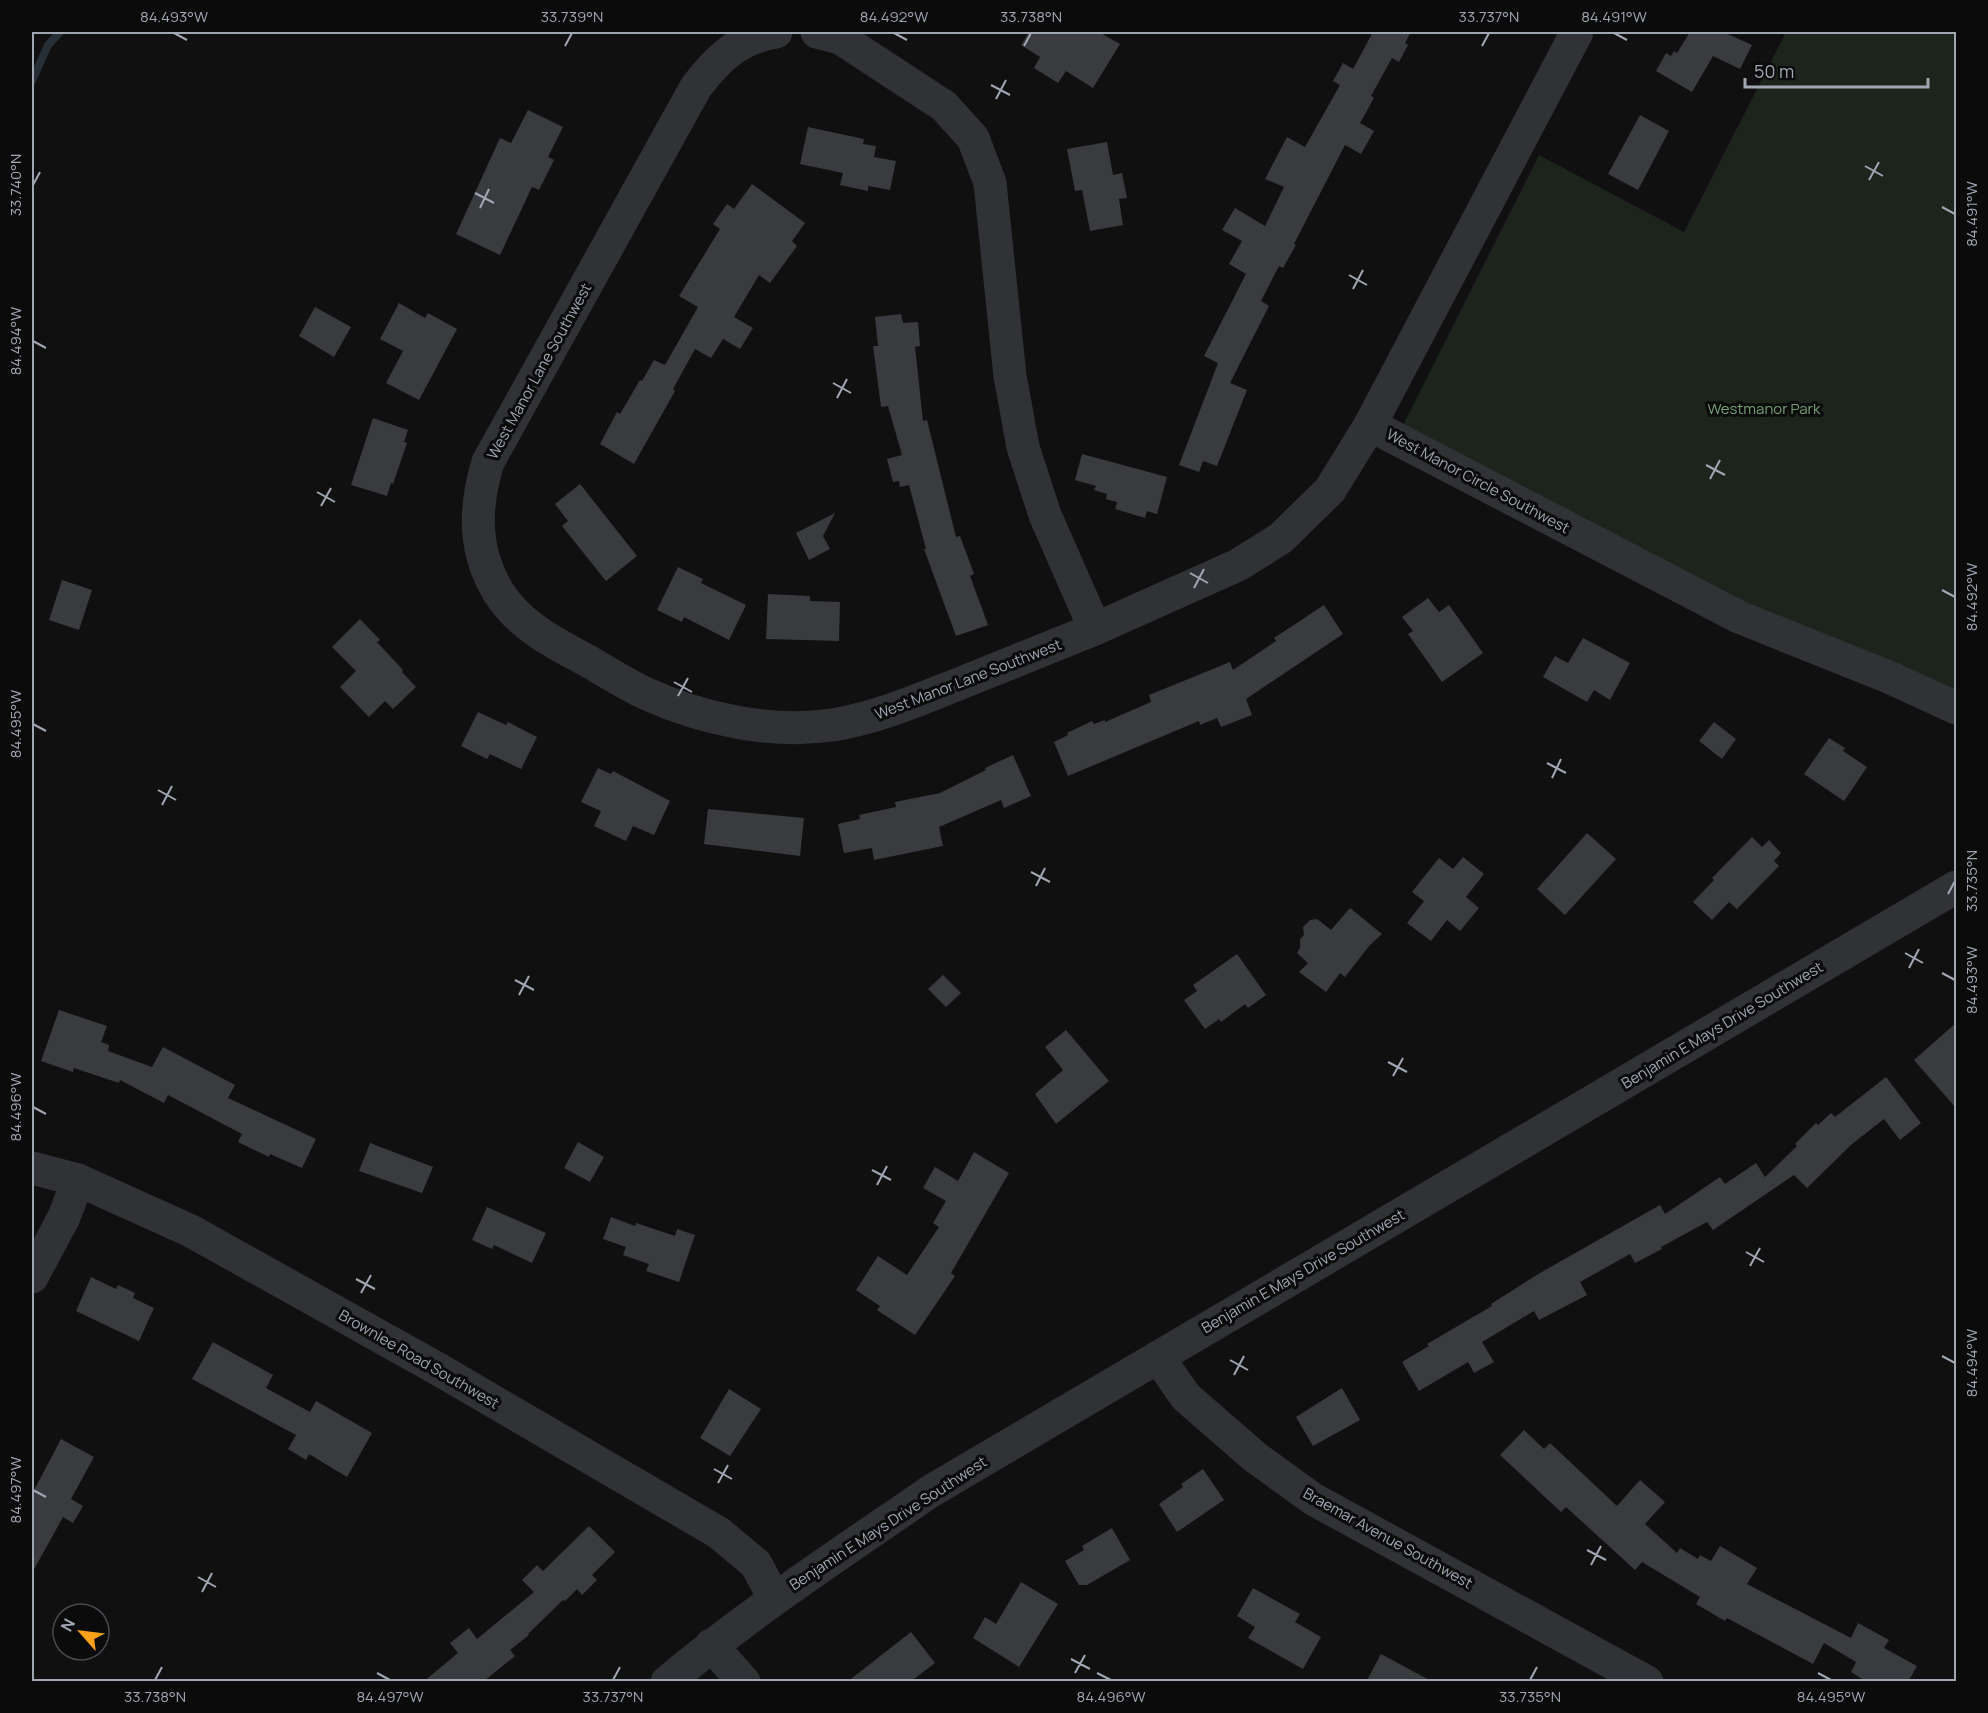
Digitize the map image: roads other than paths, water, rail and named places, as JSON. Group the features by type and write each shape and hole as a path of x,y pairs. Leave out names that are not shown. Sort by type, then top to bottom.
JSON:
{"street":[{"name":"West Manor Lane Southwest","path":"776,32 763,34 737,46 713,64 696,87 488,462 479,491 478,528 484,562 499,593 519,618 541,635 647,694 709,717 769,727 830,725 885,714 1095,629 1238,565 1281,538 1330,490 1370,425"},
{"path":"817,32 840,38 944,106 973,138 990,183 1010,376 1023,447 1045,515 1095,629"},
{"name":"West Manor Circle Southwest","path":"1577,32 1370,425 1739,618 1891,678 1956,708"},
{"name":"Benjamin E Mays Drive Southwest","path":"667,1682 711,1645 774,1598 932,1491 1956,887"},
{"name":"Brownlee Road Southwest","path":"32,1168 78,1180 191,1231 438,1369 719,1533 756,1564 774,1598"},
{"path":"32,1276 64,1217 78,1180"},
{"name":"Braemar Avenue Southwest","path":"1158,1357 1186,1397 1255,1457 1313,1499 1647,1682"},
{"path":"711,1645 744,1682"}],"waterway":[{"path":"32,81 48,45 60,32"}],"park label":[{"name":"Westmanor Park","path":"1764,408"}]}
